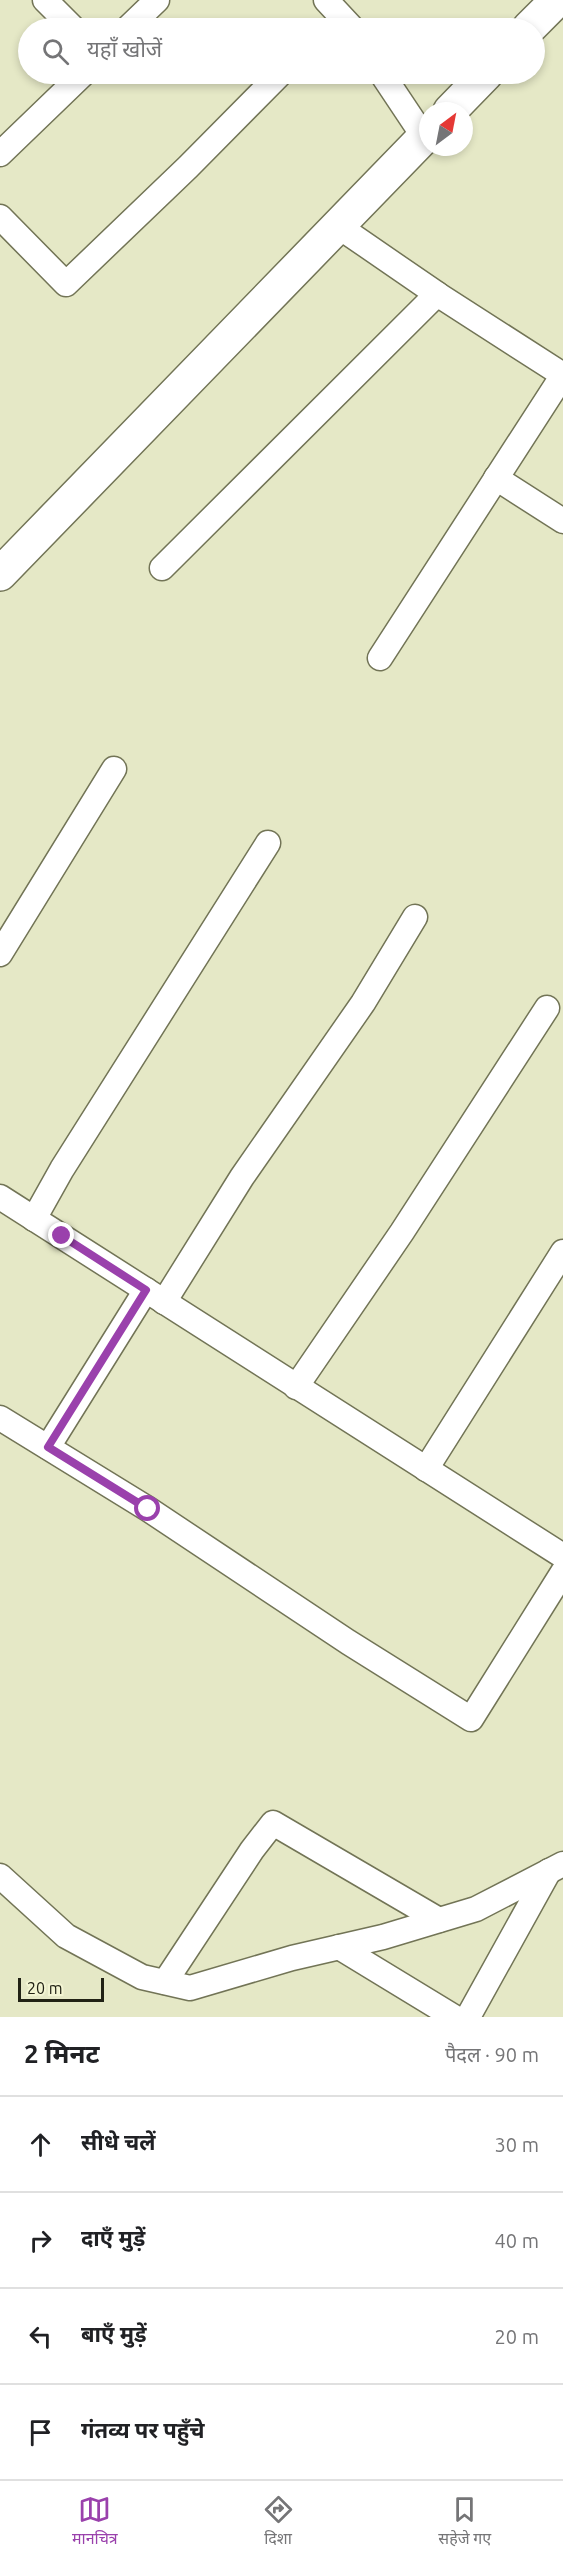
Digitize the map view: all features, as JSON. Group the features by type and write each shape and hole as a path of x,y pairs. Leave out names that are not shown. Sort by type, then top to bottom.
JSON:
{"main road":[{"path":"540,18 557,0"},
{"path":"459,102 476,84"},
{"path":"0,574 419,142"}],"street":[{"path":"45,0 63,18"},
{"path":"138,18 157,0"},
{"path":"0,154 73,84"},
{"path":"0,217 66,284 188,167 270,84"},
{"path":"389,84 419,125"},
{"path":"338,226 437,294 563,375 380,658"},
{"path":"162,568 437,294"},
{"path":"495,478 563,521"},
{"path":"0,954 114,769"},
{"path":"34,1219 62,1169 268,843"},
{"path":"48,1447 242,1177 363,1003 416,917"},
{"path":"296,1387 402,1232 547,1008"},
{"path":"0,1197 563,1556"},
{"path":"426,1469 563,1252"},
{"path":"0,1418 148,1509 348,1642 471,1719 563,1572"},
{"path":"165,1982 252,1850 273,1823 439,1920"},
{"path":"0,1876 66,1936 142,1977 190,1988 292,1958 383,1937 476,1909 556,1868"},
{"path":"468,2017 556,1868"},
{"path":"339,1947 454,2017"}],"route":[{"path":"62,1236 146,1290 48,1447 148,1509"}]}
